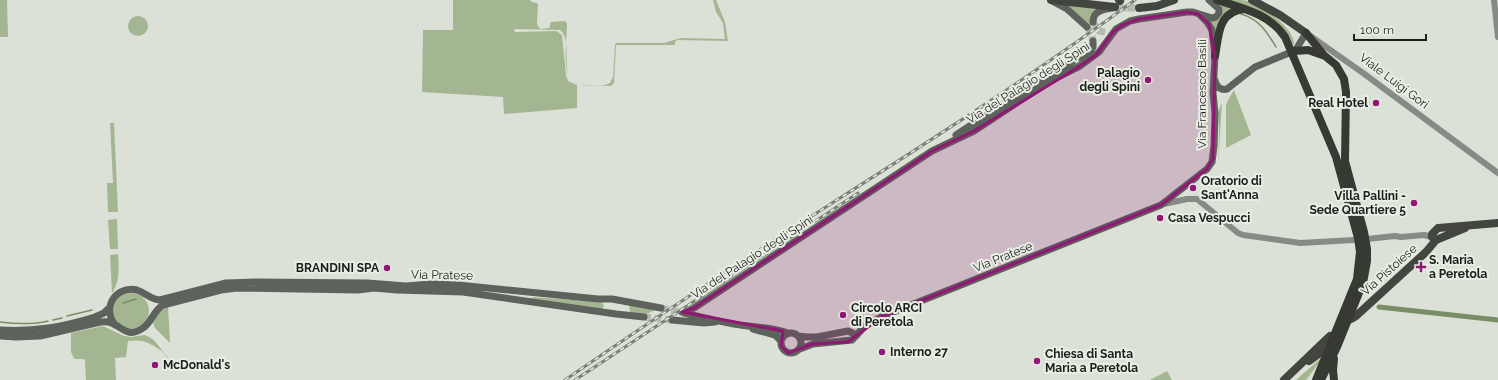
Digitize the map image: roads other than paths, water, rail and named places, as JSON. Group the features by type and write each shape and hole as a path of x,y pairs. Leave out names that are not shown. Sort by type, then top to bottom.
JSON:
{"highway":[{"path":"1217,0 1265,17 1274,23 1287,40 1336,156 1358,238 1360,261 1358,274 1316,380"},
{"path":"1215,56 1223,20 1233,11 1245,9"},
{"path":"1306,33 1324,56 1336,65 1342,75 1345,86 1345,161 1364,232 1367,261 1363,283 1337,347 1321,380"},
{"path":"1292,52 1308,50 1324,56"},
{"path":"1334,380 1333,365 1337,347"},
{"path":"1310,380 1323,362"}],"main road":[{"path":"1051,0 1116,4"},
{"path":"1051,0 1067,9 1087,27"},
{"path":"1139,8 1154,7 1174,0"},
{"name":"Via del Palagio degli Spini","path":"932,151 974,131 1050,81 1080,66 1099,52 1116,29 1130,21 1187,12 1212,18 1219,15 1219,10 1218,7 1209,0"},
{"name":"Viale Luigi Gori","path":"1252,0 1280,15 1306,33"},
{"path":"1093,22 1094,15 1097,12 1116,4"},
{"name":"Via Francesco Basili","path":"1181,189 1207,169 1212,162 1214,146 1215,113 1213,93 1215,56 1212,30 1207,22 1198,14"},
{"path":"1105,32 1116,29"},
{"path":"1214,78 1219,88 1223,90 1227,89 1255,67 1292,52 1306,33"},
{"name":"Via del Palagio degli Spini","path":"721,322 682,312 692,309 988,114 1089,52 1093,47 1093,41"},
{"name":"Via Pratese","path":"800,349 813,344 848,342 854,339 865,326 881,317 1161,205 1181,189"},
{"path":"1434,239 1475,225 1498,223"},
{"name":"Via Pistoiese","path":"1347,329 1353,317 1426,252 1434,239"},
{"name":"Via Pratese","path":"221,288 233,282 367,283 406,286 431,284 458,285 598,299 612,299 661,308"},
{"path":"0,330 23,331 46,329 99,316 110,307 115,296 125,290 137,290 151,298 160,300 221,288"},
{"path":"0,336 40,336 102,322 109,322 126,331 136,331 145,326 155,311 163,305 221,288"},
{"name":"Via Pratese","path":"221,288 358,290 372,288 456,291 644,317"},
{"path":"145,295 152,306 151,318"},
{"path":"110,307 111,318 116,326"},
{"path":"672,320 704,323 721,322 749,327 769,328 807,337 817,337 848,331 857,335"},
{"path":"749,327 775,335 780,340 782,348 788,353 795,353 800,349 801,343 798,336"},
{"path":"780,340 788,333"},
{"path":"1284,380 1330,336"},
{"path":"1293,371 1324,350"}],"street":[{"path":"1494,0 1498,38"},
{"name":"Viale Luigi Gori","path":"1306,33 1363,73 1498,173"},
{"name":"Via Pratese","path":"1161,205 1187,199 1197,199 1238,233 1243,235 1300,243 1354,240"},
{"path":"1367,239 1424,235 1434,239"}],"waterway":[{"path":"1241,14 1258,23 1266,31 1276,47"},
{"path":"123,303 136,299"},
{"path":"1379,307 1498,320"},
{"path":"67,316 92,310"},
{"path":"53,320 62,318"},
{"path":"0,322 24,324 48,321"}],"tunnel":[{"path":"1115,7 1139,8"},
{"path":"1112,8 1126,8"},
{"path":"1093,22 1099,31 1105,32"},
{"path":"1087,27 1093,41"},
{"path":"661,308 681,312"},
{"path":"644,317 672,320"}],"railway":[{"path":"565,380 630,335 796,226 984,105 1060,54 1135,0"},
{"path":"575,380 858,193"}],"place":[{"name":"Palagio degli Spini","path":"1148,80"},
{"name":"Real Hotel","path":"1376,103"},
{"name":"Oratorio di Sant'Anna","path":"1193,188"},
{"name":"Villa Pallini - Sede Quartiere 5","path":"1414,203"},
{"name":"Casa Vespucci","path":"1160,218"},
{"name":"S. Maria a Peretola","path":"1421,267"},
{"name":"BRANDINI SPA","path":"387,268"},
{"name":"Circolo ARCI di Peretola","path":"843,315"},
{"name":"Interno 27","path":"882,352"},
{"name":"Chiesa di Santa Maria a Peretola","path":"1037,361"},
{"name":"McDonald's","path":"155,365"}]}
